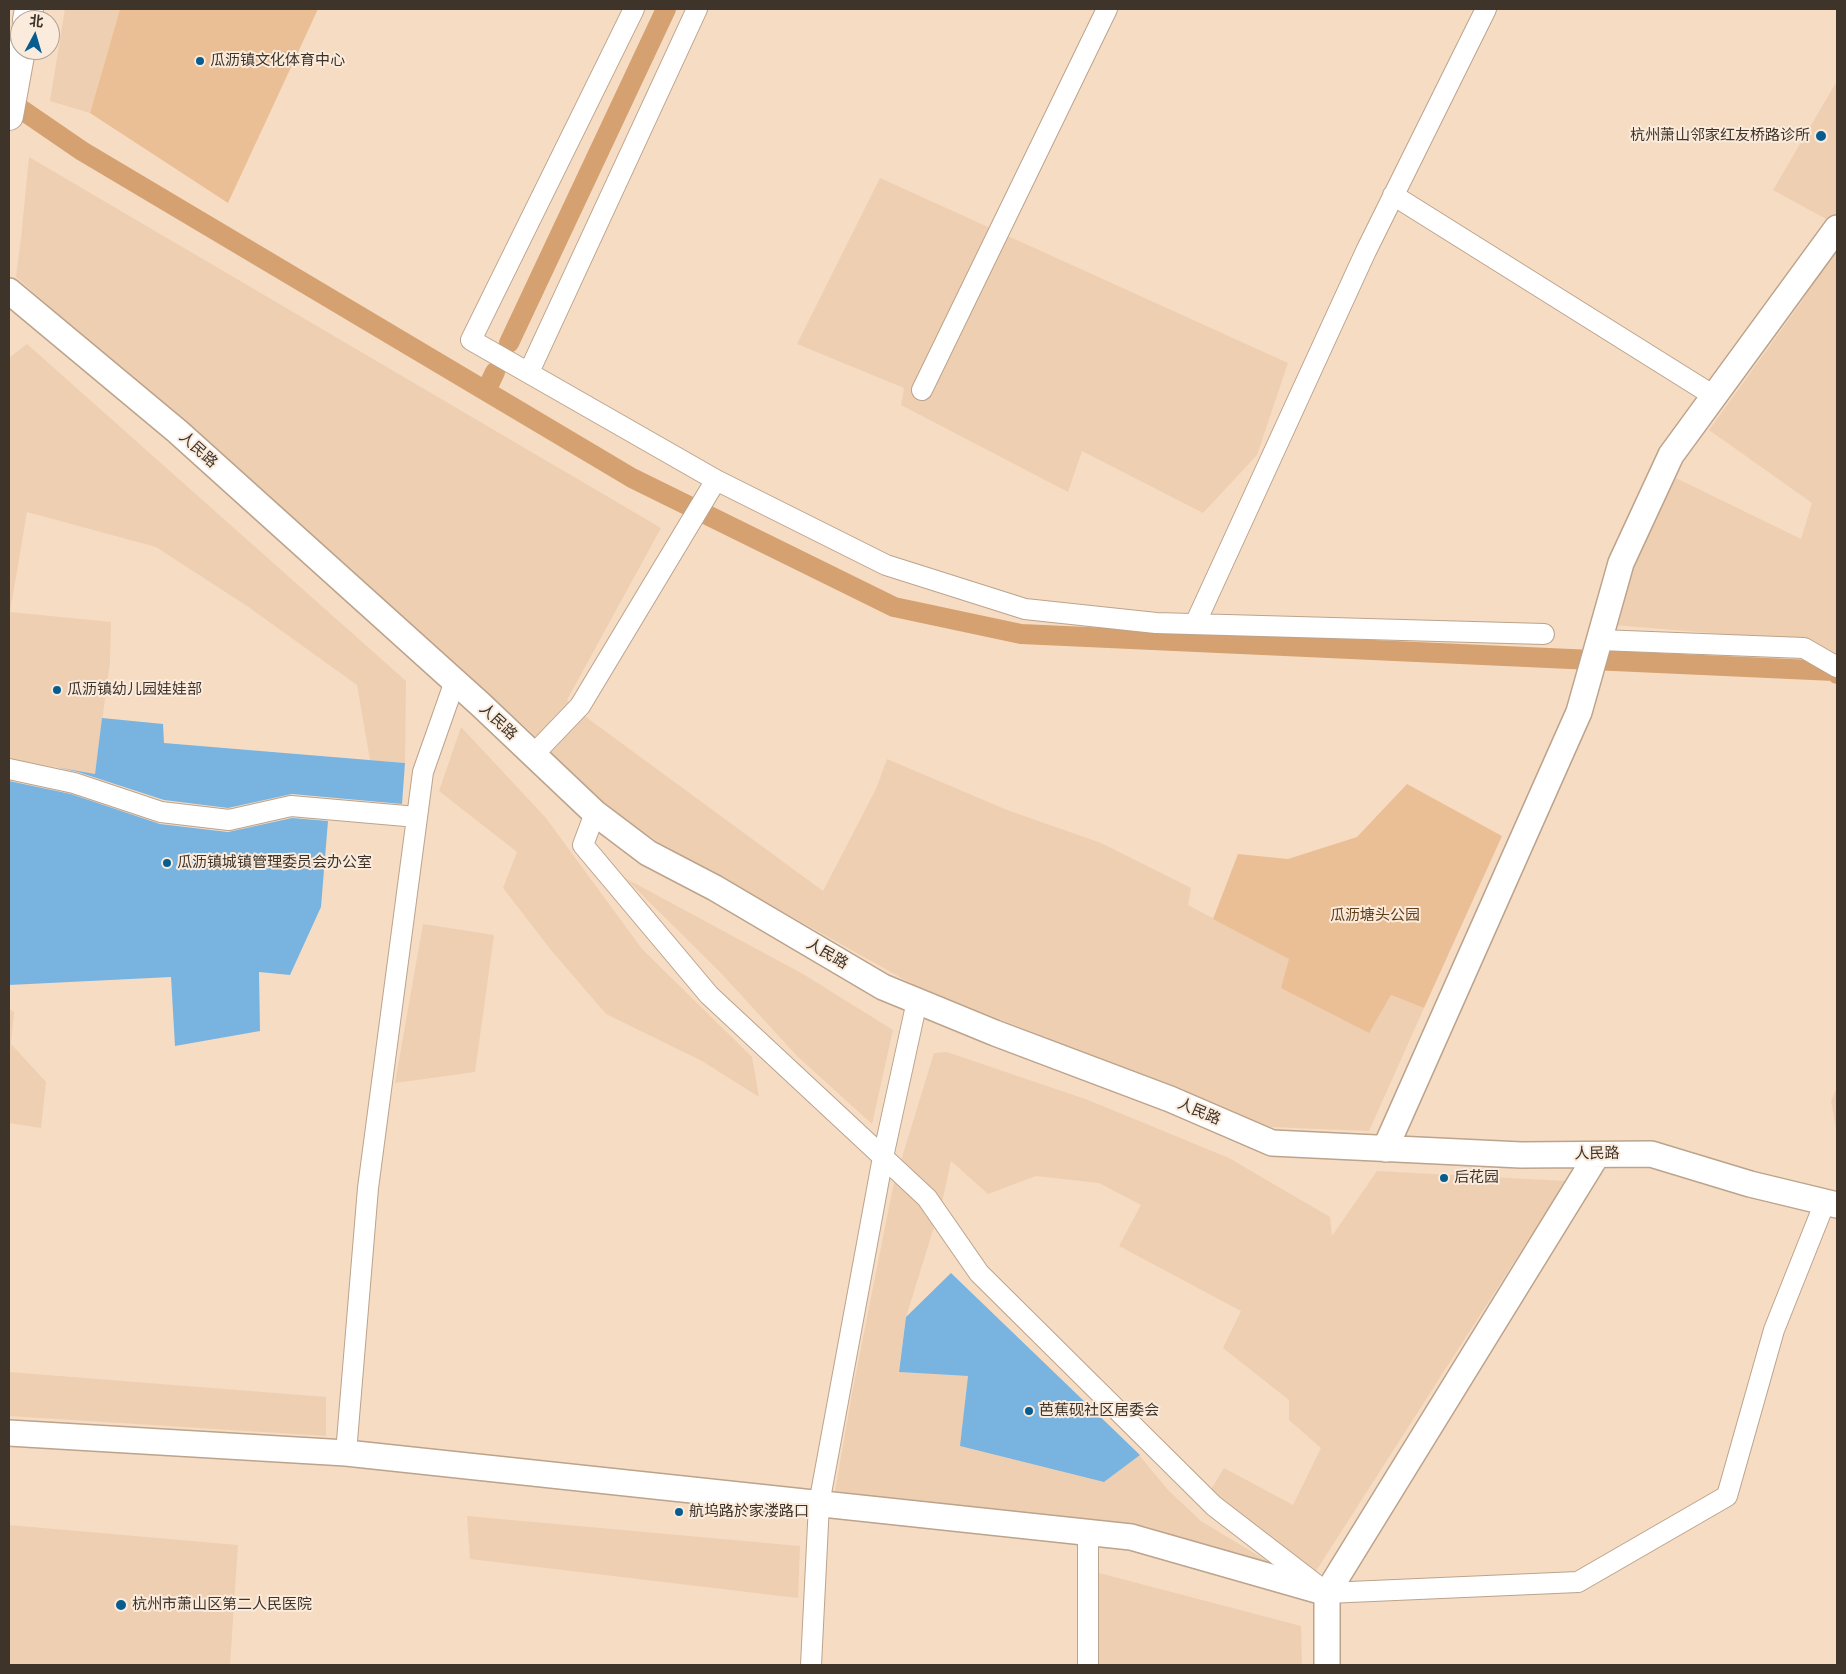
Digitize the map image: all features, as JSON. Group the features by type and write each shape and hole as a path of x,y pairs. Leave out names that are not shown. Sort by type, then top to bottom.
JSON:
{"main road":[{"path":"9,116 19,60"}],"street":[{"path":"634,9 471,340 715,480 886,565 1025,609 1156,623 1544,634"},
{"path":"528,372 697,9"},
{"path":"922,390 1107,9"},
{"path":"1195,624 1366,251 1486,9"},
{"path":"1393,195 1714,396"},
{"path":"1385,1149 1579,712 1621,563 1671,455 1837,228"},
{"name":"人民路","path":"9,291 177,431 455,681 595,813 648,852 715,888 883,987 995,1033 1170,1099 1272,1143 1521,1155 1651,1154 1750,1184 1831,1203"},
{"path":"533,755 580,706 715,480"},
{"path":"1603,629 1804,648 1837,666"},
{"path":"346,1453 368,1188 423,772 455,681"},
{"path":"9,769 74,784 161,812 229,820 291,806 417,816"},
{"path":"595,813 583,845 710,995 927,1198 979,1273 1214,1506 1327,1593"},
{"path":"811,1665 820,1504 883,1157 918,1001"},
{"path":"1327,1665 1327,1593 1597,1154"},
{"path":"9,1433 346,1453 1131,1537 1327,1593 1578,1582 1727,1496 1774,1330 1831,1203"},
{"path":"1088,1533 1088,1665"}],"shaded area":[{"path":"65,9 120,9 90,113 50,101 57,60 60,60 60,40"},
{"name":"杭州萧山邻家红友桥路诊所","path":"1837,81 1837,225 1773,190"},
{"path":"29,157 661,528 567,700 590,720 823,891 876,789 887,759 1007,810 1101,843 1191,888 1188,905 1290,959 1368,1033 1391,995 1424,1008 1369,1131 1270,1127 914,985 658,842 599,801 530,731 16,277"},
{"path":"880,178 1288,363 1257,455 1203,513 1082,451 1068,492 901,405 904,388 797,344"},
{"path":"1837,245 1837,660 1746,636 1614,625 1636,554 1676,478 1801,539 1812,503 1709,430 1800,304"},
{"path":"27,344 406,681 405,763 370,760 357,685 247,606 156,547 27,512 10,612 111,622 110,662 95,774 9,759 9,358"},
{"path":"461,727 546,818 642,949 752,1057 759,1097 702,1061 606,1014 551,950 503,888 517,852 439,791"},
{"path":"625,878 803,974 893,1030 872,1124 797,1056 720,972"},
{"path":"423,924 494,935 475,1072 395,1083"},
{"path":"9,1009 14,1012 11,1044 46,1082 41,1128 9,1123"},
{"path":"947,1052 1088,1100 1229,1158 1330,1217 1332,1236 1377,1171 1566,1181 1316,1571 1210,1491 1224,1468 1293,1505 1321,1448 1289,1420 1289,1400 1223,1348 1241,1311 1119,1246 1141,1205 1099,1183 1036,1176 988,1194 951,1161 943,1198 906,1317 898,1377 899,1372 968,1376 961,1446 1104,1482 1139,1455 1168,1490 1201,1521 1287,1573 1145,1526 975,1510 835,1491 853,1388 893,1187 934,1053"},
{"path":"1837,1087 1837,1134 1831,1101"},
{"path":"9,1372 326,1397 326,1436 9,1416"},
{"path":"467,1516 800,1546 798,1598 470,1559"},
{"name":"杭州市萧山区第二人民医院","path":"9,1525 238,1545 230,1665 9,1665"},
{"path":"1099,1573 1301,1626 1302,1665 1098,1665"}],"green space":[{"name":"瓜沥镇文化体育中心","path":"120,9 318,9 228,203 90,113"},
{"name":"瓜沥塘头公园","path":"1407,784 1502,836 1424,1008 1391,995 1369,1033 1281,988 1289,959 1213,919 1238,854 1288,859 1357,837"}],"building":[{"path":"102,718 163,724 164,743 405,763 402,804 292,794 228,808 164,800 78,772 56,767 95,774"},
{"name":"瓜沥镇城镇管理委员会办公室","path":"9,781 71,794 160,824 228,832 292,818 328,821 321,907 290,975 259,972 260,1031 175,1046 171,977 9,985"},
{"name":"芭蕉砚社区居委会","path":"951,1273 1140,1455 1104,1482 960,1446 968,1376 899,1372 906,1317"}],"waterway":[{"path":"509,343 666,9"},
{"path":"9,101 82,151 632,478 894,607 1021,634 1834,671 1837,674"},
{"path":"486,391 495,372"}],"place":[{"name":"瓜沥镇文化体育中心","path":"200,61"},
{"name":"杭州萧山邻家红友桥路诊所","path":"1821,136"},
{"name":"瓜沥镇幼儿园娃娃部","path":"57,690"},
{"name":"瓜沥镇城镇管理委员会办公室","path":"167,863"},
{"name":"后花园","path":"1444,1178"},
{"name":"芭蕉砚社区居委会","path":"1029,1411"},
{"name":"航坞路於家溇路口","path":"679,1512"},
{"name":"杭州市萧山区第二人民医院","path":"121,1605"}]}
